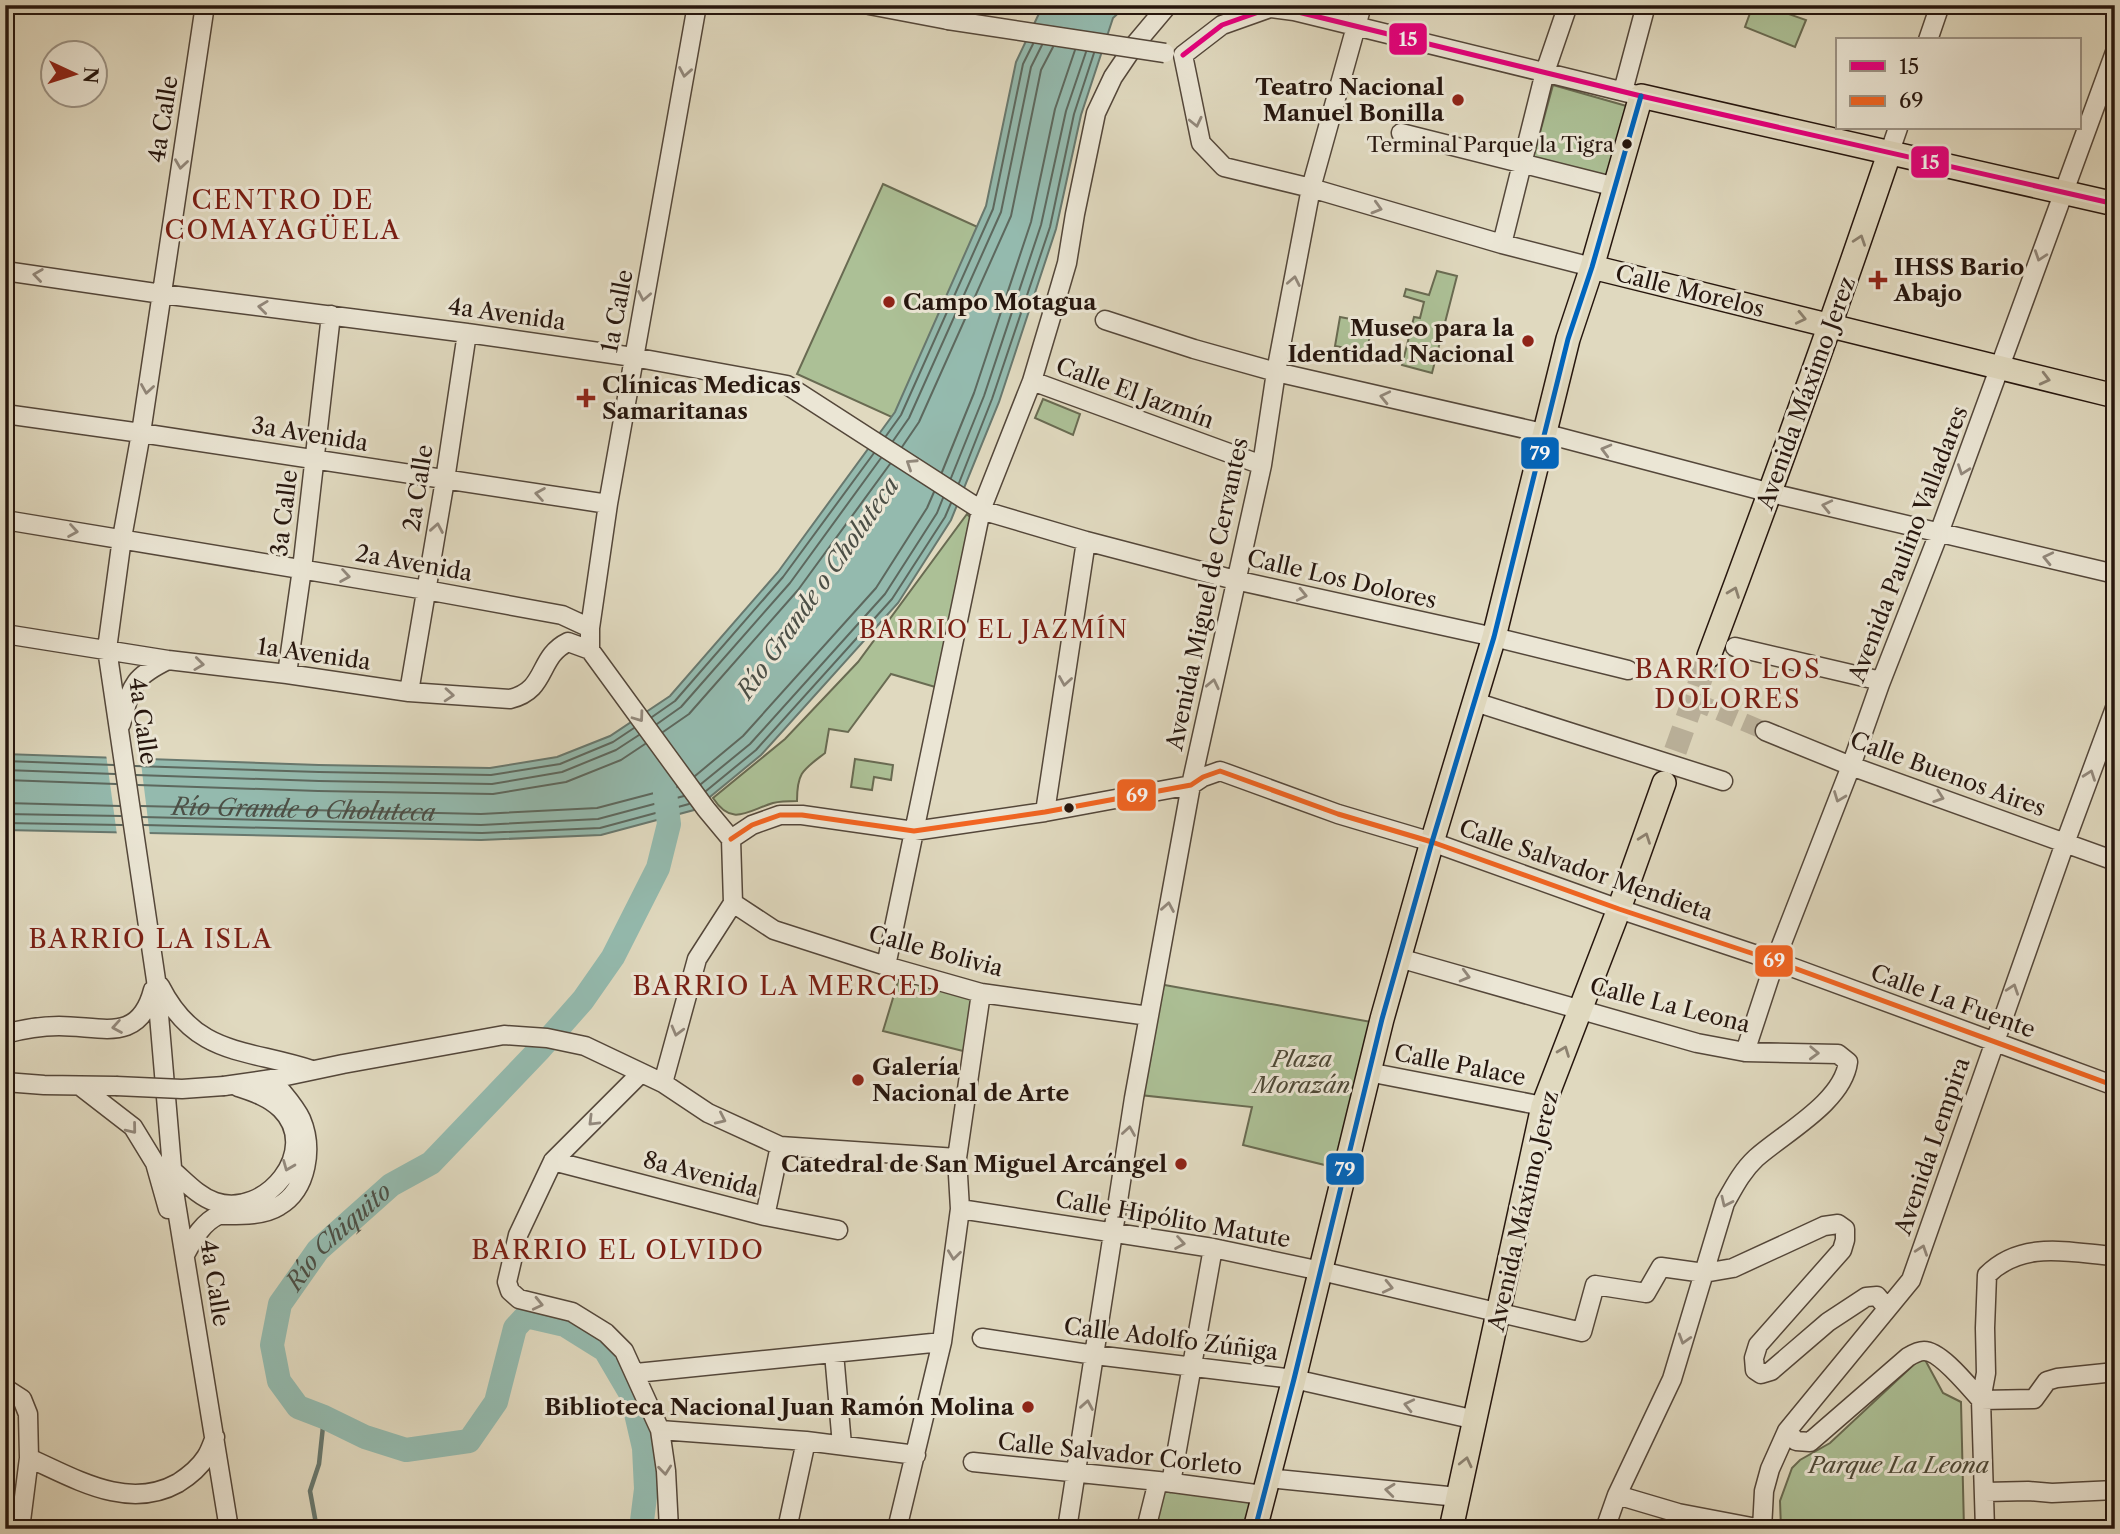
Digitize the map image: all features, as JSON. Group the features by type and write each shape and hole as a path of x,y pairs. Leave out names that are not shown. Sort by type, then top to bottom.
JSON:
{"main road":[{"path":"1255,1529 1321,1271 1368,1072 1432,842 1494,637 1568,339 1616,187 1632,93 2115,204"},
{"name":"Avenida Máximo Jerez","path":"1709,656 1771,493 1889,154"},
{"name":"Calle Morelos","path":"1592,267 2115,396"},
{"name":"Avenida Máximo Jerez","path":"1451,1529 1543,1106 1664,783"}],"street":[{"name":"4a Calle","path":"205,5 107,649 156,980 174,1191 211,1405 229,1529"},
{"name":"1a Calle","path":"590,628 633,357 697,5"},
{"path":"869,5 947,20 1174,54 1222,25 1269,6 1632,93 1646,5"},
{"path":"886,966 915,831 975,506 1032,381 1067,263 1096,113 1112,77 1168,5"},
{"name":"Avenida Miguel de Cervantes","path":"1067,1529 1149,1016 1191,785 1262,465 1276,372 1311,188 1362,5"},
{"path":"1502,244 1545,72 1568,5"},
{"path":"1929,38 1940,5"},
{"name":"Avenida Paulino Valladares","path":"1745,1052 1775,961 1852,766 1881,681 1939,533 2115,52"},
{"name":"Calle Morelos","path":"1174,54 1201,143 1224,167 1311,188 1502,244 1592,267"},
{"name":"Avenida Máximo Jerez","path":"1889,154 1897,130"},
{"path":"1401,133 1616,187"},
{"name":"4a Avenida","path":"5,271 633,357 787,385 975,506"},
{"name":"3a Calle","path":"287,674 302,569 331,315"},
{"path":"1105,320 1276,372 1543,433 1771,493 2115,574"},
{"name":"2a Calle","path":"409,692 467,333"},
{"name":"Calle El Jazmín","path":"1032,381 1262,465"},
{"name":"3a Avenida","path":"5,414 608,504"},
{"name":"Calle Los Dolores","path":"975,506 1086,541 1235,580 1494,637 1628,670"},
{"name":"2a Avenida","path":"5,520 562,615 590,628"},
{"path":"1045,812 1086,541"},
{"path":"590,628 594,656 731,839 733,903 697,959 663,1083"},
{"name":"1a Avenida","path":"5,634 168,660 409,692 509,699 532,689 556,648 568,642 594,656"},
{"path":"1735,647 1881,681"},
{"path":"120,736 135,684 142,674 168,660"},
{"path":"1475,702 1723,781"},
{"name":"Avenida Lempira","path":"1762,1529 1764,1491 1770,1469 1787,1431 1911,1280 2115,708"},
{"name":"Calle Buenos Aires","path":"1765,731 1852,766 2115,861"},
{"name":"Calle Salvador Mendieta","path":"731,839 752,825 780,815 802,815 915,831 1045,812 1191,785 1203,776 1220,771 1338,814 1432,842 1775,961"},
{"name":"Calle Bolivia","path":"733,903 774,930 981,993 1149,1016"},
{"name":"Calle La Leona","path":"1399,958 1697,1042 1745,1052 1838,1054 1848,1062 1847,1072 1834,1092 1739,1177 1725,1203 1704,1273"},
{"name":"Calle La Fuente","path":"1775,961 2115,1086"},
{"path":"5,1034 46,1027 108,1030 126,1027 139,1019 151,1003 156,980"},
{"path":"156,980 171,1007 196,1033 214,1043 314,1071"},
{"path":"897,1529 942,1342 960,1209 957,1158 981,993"},
{"path":"5,1082 182,1089 272,1079 504,1035 547,1038 585,1046 612,1057 663,1083 708,1113 780,1146 957,1158"},
{"name":"Calle Palace","path":"1368,1072 1543,1106"},
{"path":"641,1073 553,1161 518,1235 507,1282 510,1291 519,1299 572,1312 607,1333 624,1351 660,1430 666,1471 669,1529"},
{"path":"174,1191 208,1212 242,1215 264,1212 279,1206 297,1186 305,1170 308,1151 305,1130 299,1115 272,1079"},
{"path":"172,1170 201,1196 218,1203 233,1204 256,1200 274,1188 287,1173 294,1148 294,1135 281,1109 262,1095 228,1085"},
{"path":"80,1086 133,1127 155,1163 177,1243 192,1338 211,1405"},
{"path":"765,1216 780,1146"},
{"name":"8a Avenida","path":"553,1161 765,1216 838,1230"},
{"name":"Calle Hipólito Matute","path":"960,1209 1213,1248 1582,1332 1595,1285 1646,1293 1661,1267 1704,1273"},
{"path":"186,1253 197,1233 213,1217 219,1215"},
{"path":"1605,1529 1617,1495 1672,1379 1704,1273 1733,1268 1824,1226 1838,1224 1845,1229 1842,1250 1758,1345 1754,1358 1755,1370 1761,1374 1771,1371 1828,1322 1866,1297 1877,1296 1887,1308"},
{"path":"1146,1529 1164,1482 1191,1366 1213,1248"},
{"path":"1985,1529 1981,1400 1986,1373 1987,1275 1996,1266 2023,1253 2053,1250 2115,1256"},
{"name":"Calle Adolfo Zúñiga","path":"982,1338 1095,1355 1294,1379 1476,1420"},
{"path":"636,1373 942,1342"},
{"path":"1787,1431 1796,1441 1810,1442 1908,1357 1920,1350 1929,1351 1943,1360 1981,1400 2034,1399 2047,1381 2115,1372"},
{"path":"834,1353 842,1445"},
{"path":"5,1388 22,1399 28,1414 29,1458 20,1529"},
{"path":"660,1430 806,1440 916,1455"},
{"path":"29,1458 112,1492 140,1496 166,1490 190,1476 206,1458 215,1437"},
{"path":"788,1529 806,1440"},
{"name":"Calle Salvador Corleto","path":"973,1462 1164,1482 1458,1497"},
{"path":"1985,1492 2115,1490"},
{"path":"1617,1495 1678,1513 1762,1529"}],"green space":[{"path":"1753,5 1763,5 1806,20 1795,47 1745,27"},
{"path":"1553,85 1630,107 1610,179 1533,158"},
{"name":"Campo Motagua","path":"883,184 982,229 896,419 797,374"},
{"path":"1437,271 1457,276 1432,373 1402,365 1414,317 1420,318 1424,302 1404,296 1406,289 1429,295"},
{"path":"1340,317 1372,323 1367,352 1335,346"},
{"path":"1043,399 1080,414 1073,435 1035,418"},
{"path":"967,514 974,521 942,689 891,674 848,732 829,729 825,753 806,768 800,778 797,801 773,803 740,814 727,812 720,807 713,798 785,739 858,662"},
{"path":"855,759 893,765 891,780 874,777 872,790 851,787"},
{"path":"900,975 975,997 967,1052 883,1031"},
{"name":"Plaza Morazán","path":"1159,984 1377,1023 1341,1169 1243,1145 1252,1107 1140,1095"},
{"name":"Parque La Leona","path":"1923,1356 1943,1393 1961,1402 1964,1529 1781,1529 1780,1501 1792,1468 1800,1460 1830,1443"},
{"path":"1160,1487 1252,1503 1247,1529 1153,1529"}],"water":[{"name":"Río Grande o Choluteca","path":"1043,5 1127,5 1113,18 1081,115 1056,229 999,402 951,520 898,603 761,755 694,810 601,835 481,840 5,830 5,754 490,768 557,757 610,736 670,696 778,572 895,412 986,206 1016,62"}],"pier":[{"path":"106,754 140,755 150,836 117,835"}],"waterway":[{"name":"Río Chiquito","path":"641,1529 646,1489 644,1448 632,1396 605,1350 565,1325 526,1316 515,1328 496,1402 469,1441 406,1450 365,1437 298,1407 279,1381 272,1345 280,1304 318,1250 391,1185 431,1163 583,1000 613,957 658,868 669,824 664,785"},
{"path":"317,1529 310,1491 319,1464 324,1417"}],"tunnel":[{"path":"1664,783 1709,656"},
{"path":"1694,701 1765,731"}],"transit line":[{"name":"15","path":"1183,55 1222,25 1270,8 1294,11 1641,96 2115,204"},
{"name":"79","path":"1255,1529 1382,1019 1494,637 1568,339 1592,267 1641,96"},
{"name":"69","path":"731,839 752,825 780,815 802,815 914,831 1045,812 1191,785 1220,771 1338,814 1432,842 1775,961 2115,1086"}],"place":[{"name":"Teatro Nacional Manuel Bonilla","path":"1458,100"},
{"name":"Terminal Parque la Tigra","path":"1627,144"},
{"name":"IHSS Bario Abajo","path":"1878,280"},
{"name":"Campo Motagua","path":"889,302"},
{"name":"Museo para la Identidad Nacional","path":"1528,341"},
{"name":"Clínicas Medicas Samaritanas","path":"586,398"},
{"name":"Galería Nacional de Arte","path":"858,1080"},
{"name":"Catedral de San Miguel Arcángel","path":"1181,1164"},
{"name":"Biblioteca Nacional Juan Ramón Molina","path":"1028,1407"}],"district":[{"name":"CENTRO DE COMAYAGÜELA","path":"283,215"},
{"name":"BARRIO EL JAZMÍN","path":"994,630"},
{"name":"BARRIO LOS DOLORES","path":"1728,684"},
{"name":"BARRIO LA ISLA","path":"151,939"},
{"name":"BARRIO LA MERCED","path":"787,986"},
{"name":"BARRIO EL OLVIDO","path":"618,1250"}]}
